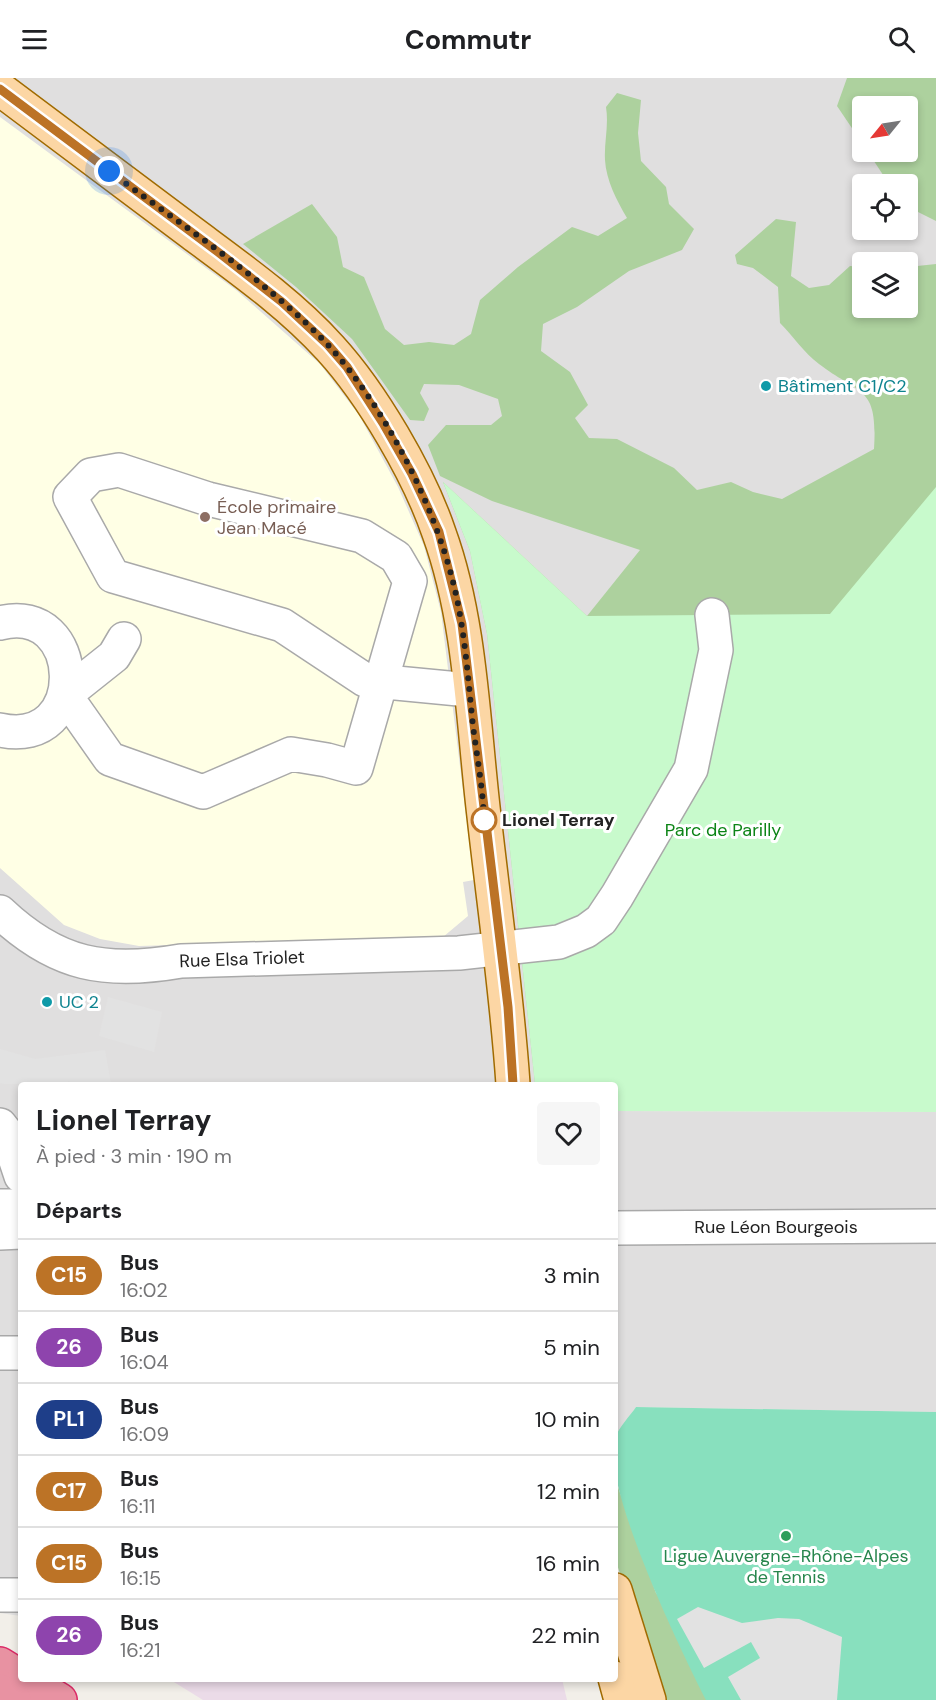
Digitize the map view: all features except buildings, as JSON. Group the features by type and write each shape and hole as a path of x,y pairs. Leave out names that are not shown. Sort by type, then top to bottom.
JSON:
{"highway":[{"path":"0,1664 18,1675"},
{"path":"29,1682 60,1700"},
{"path":"0,1691 14,1700"}],"main road":[{"path":"0,89 282,302 328,345 347,367 389,433 439,532 462,624 501,950 513,1082"},
{"path":"618,1600 649,1700"},
{"path":"616,1682 621,1700"}],"street":[{"path":"65,695 110,759 203,792 291,754 356,768 381,681 410,581 396,557 362,536 208,499 119,470 91,475 70,497 113,576 282,625 365,680 381,681 469,690"},
{"name":"Rue Elsa Triolet","path":"0,912 49,949 96,966 140,968 180,961 501,950 559,942 586,931 601,920 690,769 716,650 712,615"},
{"path":"0,623 26,622 43,630 56,642 65,659 68,677 65,695 57,711 44,723 28,730 0,730"},
{"path":"65,695 114,656 124,639"},
{"path":"0,1125 7,1134 18,1167"},
{"path":"0,1206 18,1206"},
{"name":"Rue Léon Bourgeois","path":"618,1228 936,1226"},
{"path":"0,1233 18,1232"},
{"path":"0,1353 18,1353"},
{"path":"0,1595 18,1595"}],"shaded area":[{"path":"0,78 936,78 936,487 587,616 444,483 470,551 487,634 535,1082 18,1082 18,1616 0,1613"},
{"name":"École primaire Jean Macé","path":"0,117 236,290 320,364 359,415 398,487 424,546 441,612 474,880 463,882 468,916 443,937 139,946 100,939 64,925 0,868"},
{"path":"108,997 162,1012 154,1052 99,1036"},
{"path":"0,1049 35,1059 105,1050 111,1082 68,1081 0,1083"},
{"path":"618,1111 936,1112 936,1412 636,1407 618,1434"},
{"path":"698,1607 742,1623 778,1618 799,1619 842,1637 837,1700 741,1700 728,1677 760,1658 751,1642 704,1668 677,1619"},
{"path":"174,1682 563,1682 567,1700 203,1700"}],"green space":[{"path":"847,78 936,78 936,221 918,212 918,174 882,174 875,162 918,162 918,96 852,96 852,128 837,106"},
{"name":"Parc de Parilly","path":"617,93 641,100 638,133 641,161 666,187 669,204 694,229 682,250 629,271 577,307 543,324 541,351 570,372 588,405 575,418 589,438 617,439 674,468 697,490 731,482 753,492 782,499 874,449 873,413 864,395 803,350 780,323 778,287 753,268 737,264 735,255 776,219 796,222 791,276 809,288 829,285 852,266 852,318 918,318 918,266 936,264 936,1112 618,1084 618,1082 535,1082 487,634 470,551 443,482 587,616 640,550 492,501 440,476 428,445 446,425 491,425 502,416 498,399 459,385 424,384 420,393 429,409 424,421 410,420 352,339 296,287 243,244 312,204 337,237 343,267 364,277 385,329 404,345 429,342 454,345 471,334 480,300 518,267 572,227 598,236 627,218 610,183 606,168 606,107"},
{"name":"Parc de Parilly","path":"443,482 587,616 830,614 936,487 936,1112 618,1111 618,1082 535,1082 487,634 470,551"},
{"name":"Ligue Auvergne-Rhône-Alpes de Tennis","path":"636,1407 936,1412 936,1700 706,1700 663,1609 631,1529 618,1482 618,1433"},
{"path":"618,1487 656,1593 734,1700 660,1700 618,1567"}],"bus line":[{"name":"C15","path":"0,89 282,302 328,345 347,367 412,474 439,532 462,624 508,1007 513,1082"}],"place":[{"name":"Bâtiment C1/C2","path":"766,386"},
{"name":"École primaire Jean Macé","path":"205,517"},
{"name":"Lionel Terray","path":"484,820"},
{"name":"UC 2","path":"47,1002"},
{"name":"Ligue Auvergne-Rhône-Alpes de Tennis","path":"786,1536"}],"route":[{"path":"109,171 282,302 328,345 347,367 383,423 412,474 439,532 454,587 462,624 484,820"}]}
